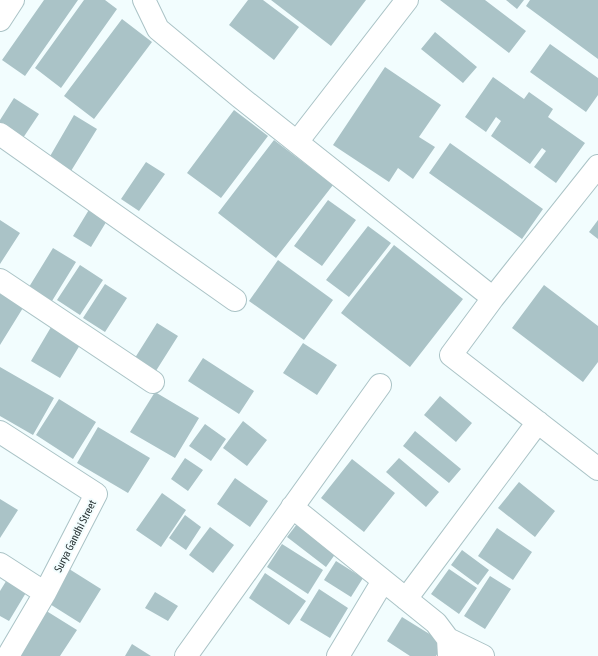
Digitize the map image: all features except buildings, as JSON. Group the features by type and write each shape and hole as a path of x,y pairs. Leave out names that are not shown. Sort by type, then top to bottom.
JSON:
{"street":[{"path":"0,20 14,0"},
{"path":"144,0 158,29 240,98 493,298"},
{"path":"297,142 407,0"},
{"path":"0,134 235,300"},
{"path":"598,166 493,298 452,355 598,468"},
{"path":"0,280 153,382"},
{"path":"186,656 380,385"},
{"path":"406,600 538,422"},
{"name":"Surya Gandhi Street","path":"0,432 96,494 46,593 8,656"},
{"path":"292,507 436,623 449,647 483,656"},
{"path":"0,564 46,593"},
{"path":"338,656 383,581"}]}
